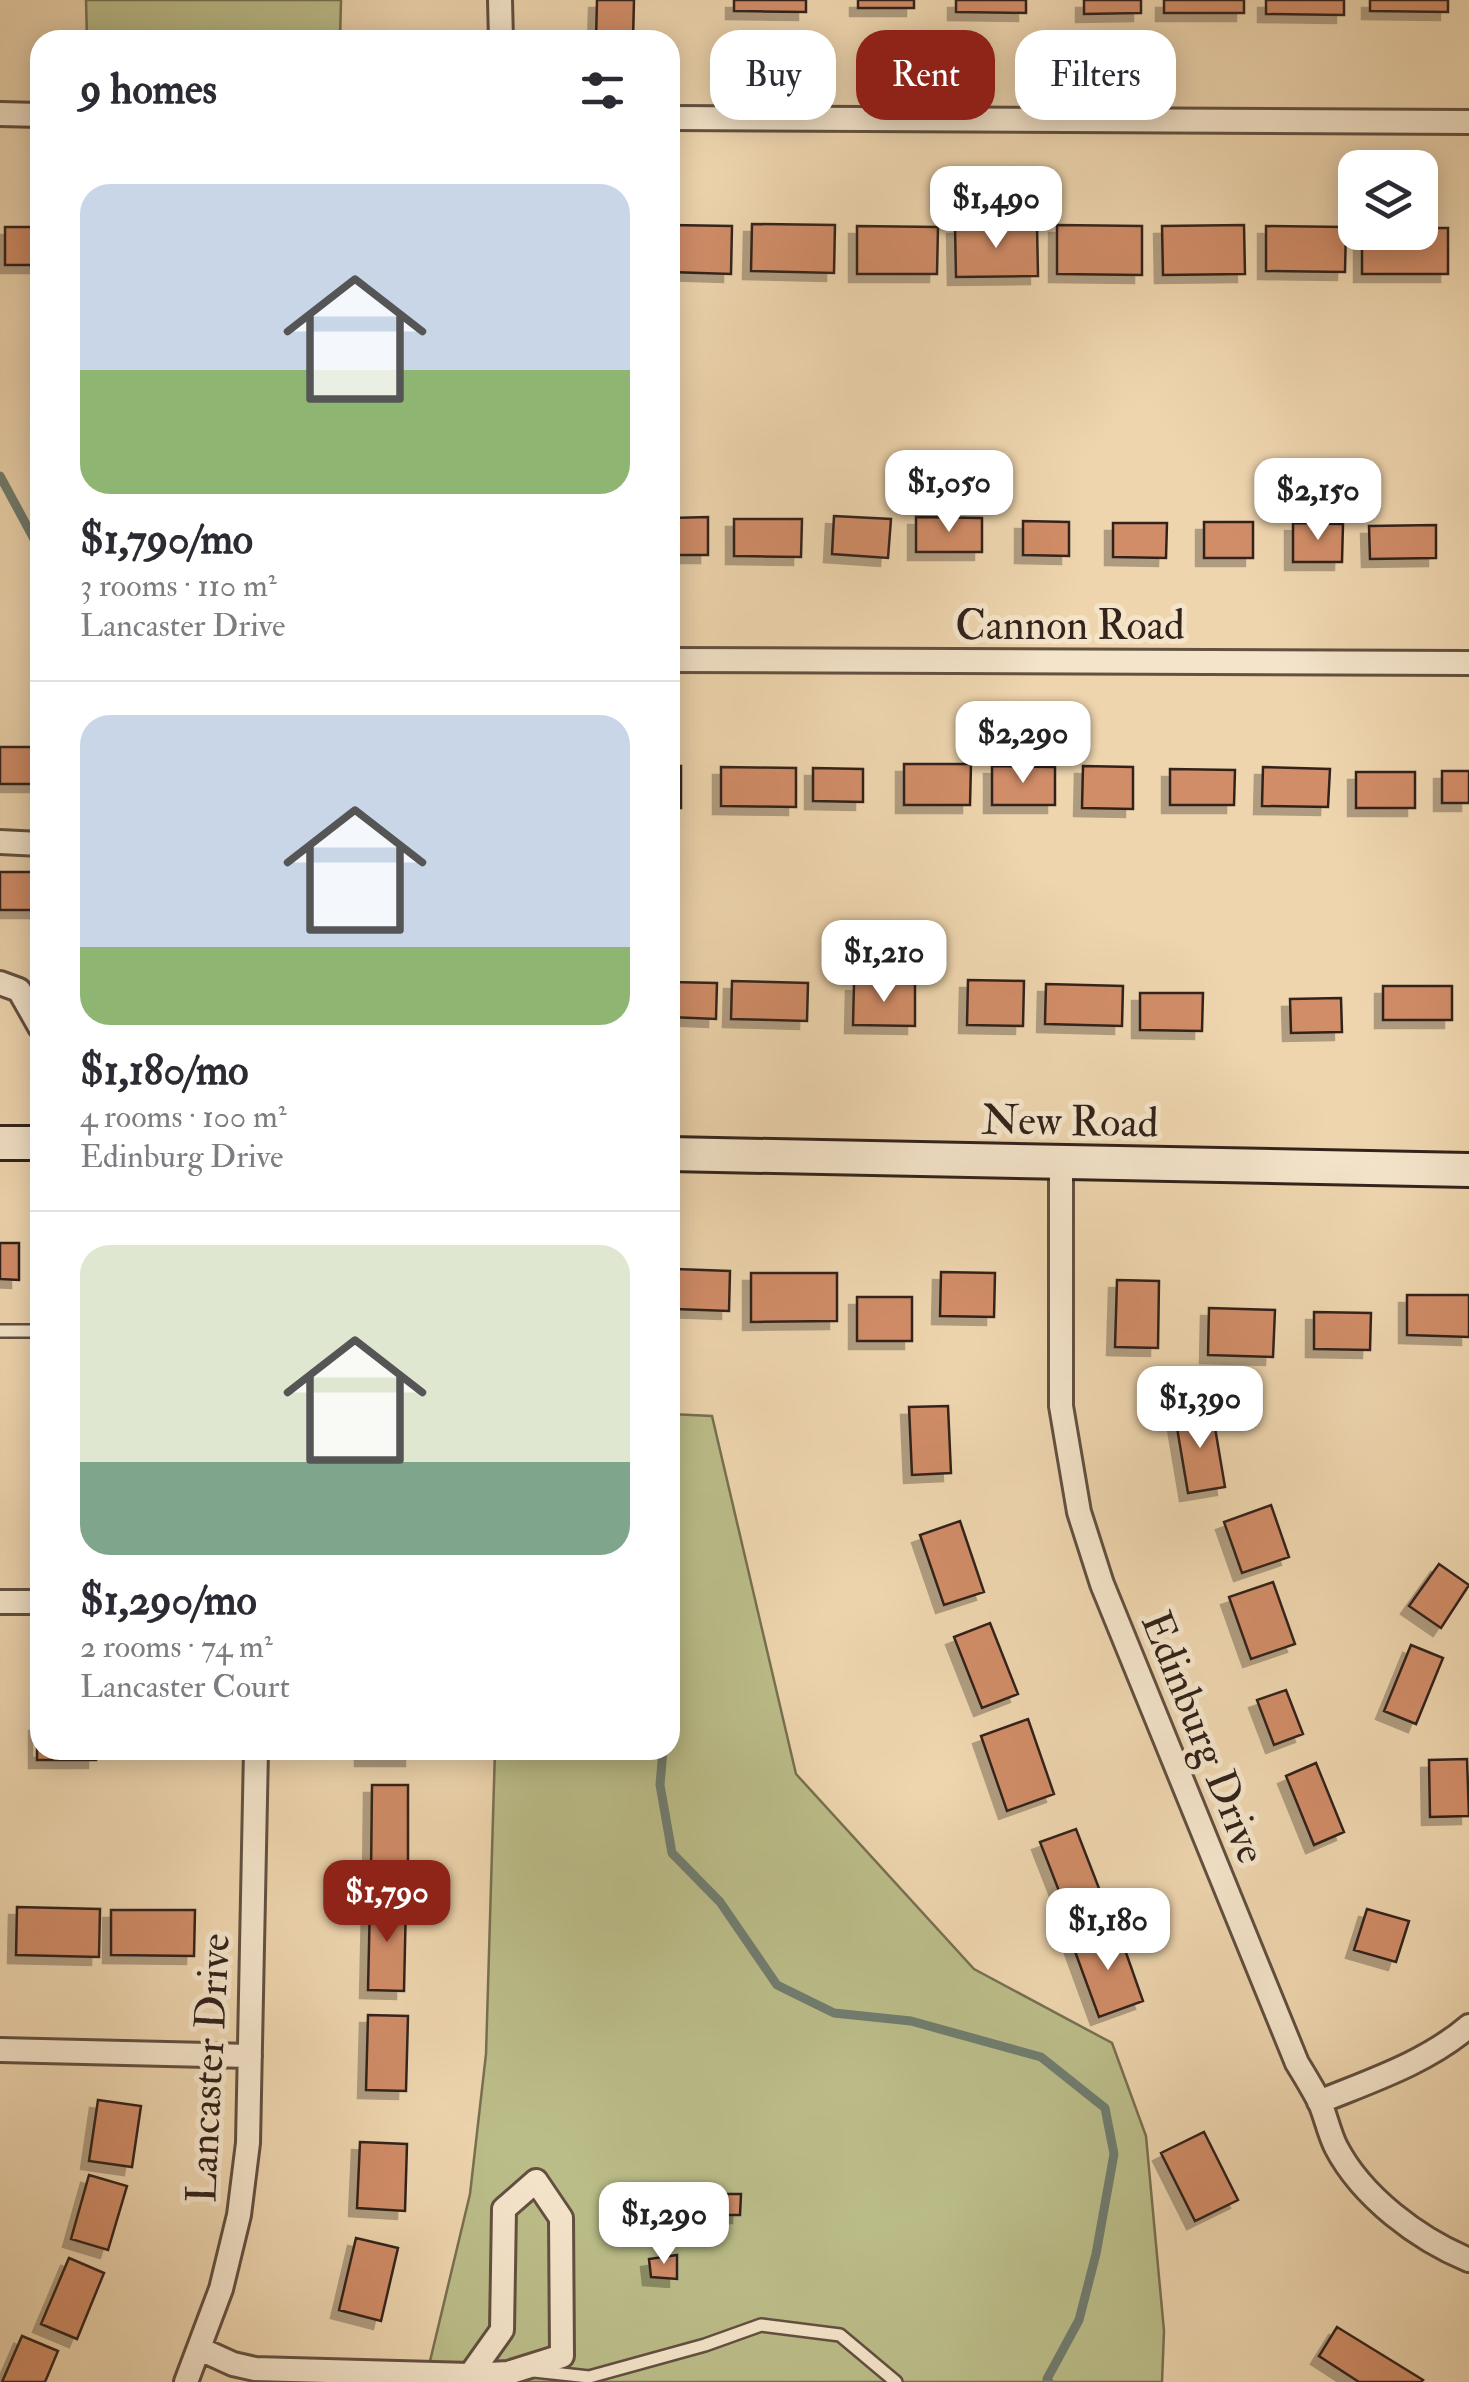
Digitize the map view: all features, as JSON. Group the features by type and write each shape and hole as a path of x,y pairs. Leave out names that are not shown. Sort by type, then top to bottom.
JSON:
{"street":[{"path":"500,0 500,30"},
{"path":"0,114 30,114"},
{"path":"680,118 1469,122"},
{"name":"Cannon Road","path":"680,660 1469,663"},
{"path":"0,842 30,844"},
{"path":"0,983 19,990 30,1009"},
{"path":"0,1142 30,1143"},
{"name":"New Road","path":"680,1154 1469,1170"},
{"name":"Edinburg Drive","path":"1061,1163 1060,1406 1079,1512 1102,1584 1297,2063 1319,2102 1336,2148 1364,2185 1416,2232 1469,2260"},
{"path":"0,1602 30,1602"},
{"name":"Lancaster Drive","path":"186,2382 221,2288 239,2215 248,2143 256,1760"},
{"path":"1319,2102 1399,2069 1440,2048 1469,2026"},
{"path":"0,2050 250,2056"},
{"path":"200,2350 254,2370 470,2374 520,2370 562,2356 561,2218 536,2180 504,2210 502,2330 470,2374"}],"lane":[{"path":"0,1331 30,1331"},
{"path":"520,2370 590,2378 761,2325 840,2334 896,2382"}],"green space":[{"path":"86,0 341,0 340,30 87,30"},
{"path":"680,1414 712,1416 796,1774 974,1969 1112,2043 1146,2136 1164,2331 1162,2382 425,2382 470,2194 486,2054 495,1760 680,1760"}],"building":[{"path":"597,0 634,0 633,30 596,30"},
{"path":"734,0 806,0 806,12 734,11"},
{"path":"858,0 914,0 914,8 858,8"},
{"path":"956,0 1026,0 1026,13 956,12"},
{"path":"1084,0 1141,0 1141,13 1084,14"},
{"path":"1164,0 1244,0 1244,13 1164,13"},
{"path":"1266,0 1344,0 1344,15 1266,14"},
{"path":"1370,0 1448,0 1448,12 1370,11"},
{"path":"752,224 835,225 834,273 751,271"},
{"path":"680,225 732,226 731,274 680,272"},
{"path":"1037,225 1038,276 956,277 955,226"},
{"path":"1057,225 1142,226 1142,275 1057,274"},
{"path":"1244,225 1245,274 1163,275 1162,226"},
{"path":"857,226 938,227 937,274 857,274"},
{"path":"1266,226 1338,227 1338,250 1345,250 1345,272 1266,271"},
{"path":"5,227 30,227 30,265 5,265"},
{"path":"1438,228 1448,228 1448,274 1362,274 1362,250 1438,250"},
{"path":"834,516 891,519 888,558 832,554"},
{"path":"708,517 708,555 680,555 680,518"},
{"path":"916,517 982,518 982,552 916,552"},
{"path":"734,519 802,519 801,557 734,556"},
{"path":"1023,521 1069,522 1069,556 1023,555"},
{"path":"1204,522 1253,522 1253,558 1204,558"},
{"path":"1113,523 1167,523 1166,558 1113,557"},
{"path":"1293,523 1343,524 1342,562 1293,562"},
{"path":"1436,525 1436,558 1370,559 1369,526"},
{"path":"0,747 30,747 30,784 0,784"},
{"path":"904,764 971,764 970,805 904,805"},
{"path":"992,766 1055,767 1055,805 992,805"},
{"path":"1083,766 1133,767 1133,809 1082,808"},
{"path":"721,767 796,768 796,807 721,806"},
{"path":"1263,767 1330,769 1328,807 1262,806"},
{"path":"813,768 863,769 863,802 813,801"},
{"path":"1170,769 1235,770 1234,805 1170,805"},
{"path":"1442,771 1469,771 1469,803 1442,803"},
{"path":"1356,772 1415,772 1415,808 1356,808"},
{"path":"0,872 30,872 30,910 0,910"},
{"path":"968,980 1024,981 1023,1026 967,1025"},
{"path":"732,981 808,983 807,1021 731,1019"},
{"path":"680,982 717,983 716,1019 680,1017"},
{"path":"854,983 915,984 915,1026 853,1025"},
{"path":"1046,984 1123,986 1122,1026 1045,1024"},
{"path":"1383,986 1452,986 1452,1020 1383,1020"},
{"path":"1140,993 1203,993 1202,1031 1140,1030"},
{"path":"1341,998 1342,1032 1291,1033 1290,999"},
{"path":"0,1243 19,1243 19,1280 0,1279"},
{"path":"680,1269 730,1271 729,1311 680,1309"},
{"path":"941,1272 995,1273 994,1317 940,1316"},
{"path":"751,1273 837,1273 837,1321 751,1322"},
{"path":"1117,1280 1159,1281 1158,1348 1115,1347"},
{"path":"1407,1295 1469,1295 1469,1337 1407,1335"},
{"path":"857,1297 912,1297 912,1341 857,1341"},
{"path":"1209,1308 1275,1310 1273,1357 1208,1355"},
{"path":"1314,1312 1371,1313 1370,1350 1314,1349"},
{"path":"948,1406 951,1473 912,1475 909,1407"},
{"path":"1212,1410 1225,1487 1188,1493 1175,1416"},
{"path":"1271,1505 1289,1557 1242,1573 1224,1522"},
{"path":"960,1521 984,1592 944,1605 920,1535"},
{"path":"1439,1564 1469,1585 1441,1628 1409,1606"},
{"path":"1273,1582 1295,1644 1251,1659 1229,1597"},
{"path":"990,1623 1018,1694 982,1708 954,1637"},
{"path":"1411,1645 1443,1658 1416,1724 1384,1711"},
{"path":"1286,1690 1303,1734 1274,1745 1257,1700"},
{"path":"1028,1719 1054,1794 1007,1811 981,1736"},
{"path":"1467,1759 1469,1816 1430,1817 1429,1760"},
{"path":"1316,1763 1344,1832 1314,1845 1286,1776"},
{"path":"372,1785 408,1785 408,1873 371,1873"},
{"path":"1076,1829 1107,1909 1071,1922 1040,1842"},
{"path":"370,1900 406,1901 404,1991 368,1990"},
{"path":"17,1907 100,1909 99,1957 16,1955"},
{"path":"1367,1909 1409,1921 1396,1962 1354,1950"},
{"path":"111,1910 195,1910 194,1956 111,1955"},
{"path":"1118,1930 1143,2001 1099,2017 1073,1946"},
{"path":"368,2015 408,2016 406,2091 366,2090"},
{"path":"98,2100 141,2106 132,2167 89,2161"},
{"path":"1204,2132 1238,2200 1195,2221 1161,2153"},
{"path":"360,2142 407,2144 405,2211 357,2208"},
{"path":"89,2175 127,2186 108,2250 71,2239"},
{"path":"720,2194 741,2194 740,2215 720,2215"},
{"path":"356,2238 398,2248 381,2321 339,2310"},
{"path":"677,2255 677,2279 651,2277 649,2259"},
{"path":"69,2258 104,2273 77,2339 41,2324"},
{"path":"1337,2327 1423,2380 1359,2382 1319,2356"},
{"path":"22,2336 58,2351 45,2382 2,2382"}],"waterway":[{"path":"0,476 30,532"},
{"path":"662,1760 660,1785 672,1853 720,1902 777,1985 834,2013 911,2021 1041,2057 1105,2108 1114,2154 1096,2254 1079,2320 1047,2379 1049,2382"}]}
